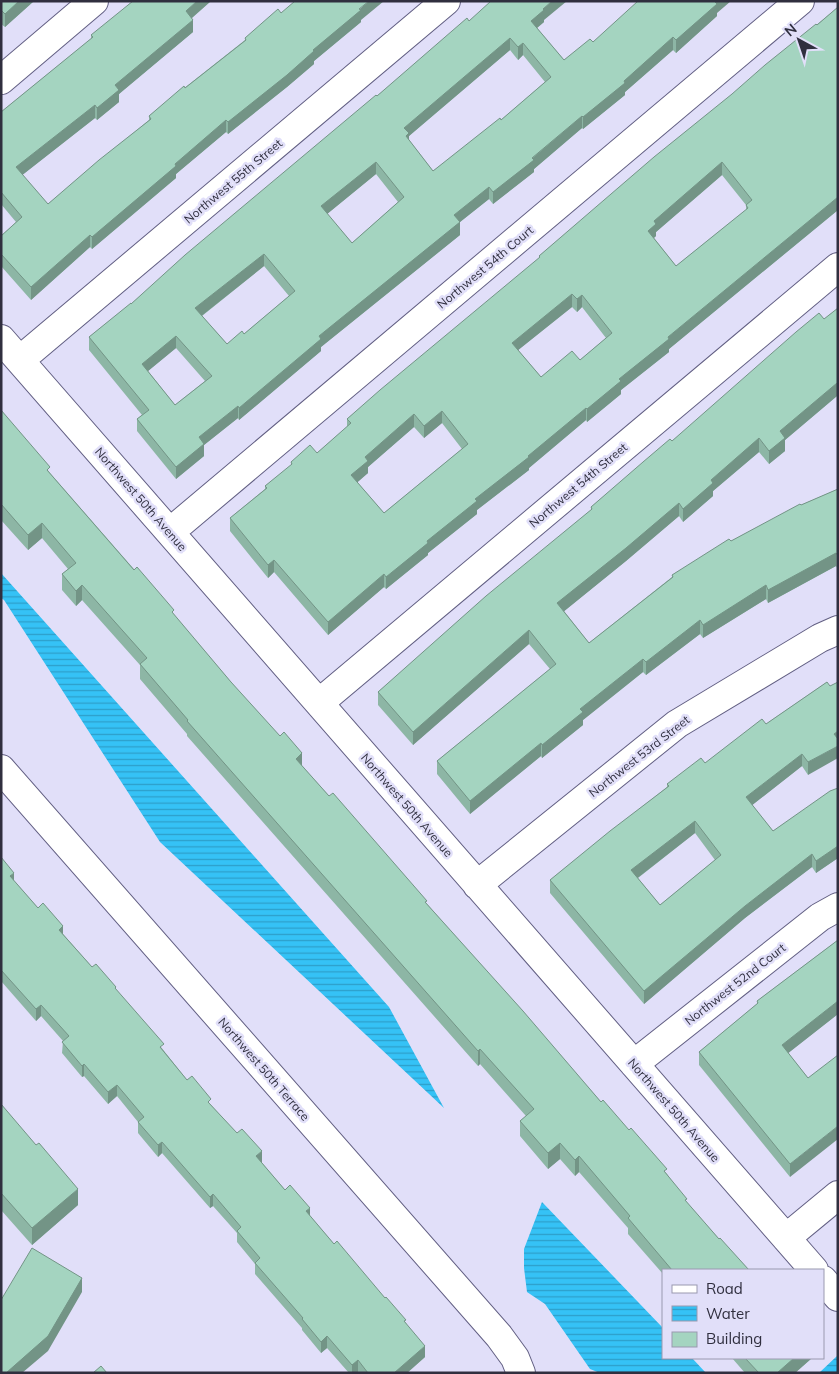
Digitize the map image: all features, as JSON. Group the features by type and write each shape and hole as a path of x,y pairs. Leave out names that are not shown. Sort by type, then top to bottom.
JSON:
{"street":[{"path":"1,80 94,1"},
{"name":"Northwest 55th Street","path":"20,360 446,1"},
{"name":"Northwest 54th Court","path":"170,532 800,1"},
{"name":"Northwest 54th Street","path":"319,703 838,267"},
{"name":"Northwest 50th Avenue","path":"1,339 813,1269"},
{"name":"Northwest 53rd Street","path":"477,885 677,724 820,638 838,630"},
{"name":"Northwest 50th Terrace","path":"1,769 499,1336 515,1358 521,1373"},
{"name":"Northwest 52nd Court","path":"634,1064 820,917 838,907"},
{"path":"786,1238 838,1195"},
{"path":"824,1281 838,1297"}],"water":[{"path":"1,573 389,1007 444,1108 160,842 1,598"},
{"path":"542,1202 662,1327 662,1359 693,1359 706,1373 600,1373 590,1369 545,1304 527,1292 524,1249"},
{"path":"837,1356 838,1373 819,1373"}],"building":[{"path":"1,1 19,1 5,14 1,10"},
{"path":"133,1 197,1 186,11 193,20 115,85 119,90 97,108 95,105 16,167 48,204 151,119 149,116 184,86 185,88 246,40 245,38 278,9 281,13 295,1 369,1 287,75 228,122 226,120 175,164 176,166 92,237 90,235 31,287 1,254 1,236 22,217 1,192 1,112 93,37 91,35"},
{"path":"491,1 552,1 531,21 564,60 590,39 593,42 638,1 716,1 717,4 676,40 673,37 624,81 625,83 532,158 534,160 493,192 489,187 454,215 460,222 319,336 321,339 239,408 238,406 199,437 204,444 176,467 137,419 149,410 89,337 131,304 185,255 377,96 467,18 469,21","holes":["510,38 518,47 523,43 551,77 501,120 500,118 433,171 406,136 409,133 404,128","376,162 404,197 352,243 321,206","264,254 295,291 244,334 242,331 227,344 195,308","176,336 212,376 175,405 142,364"]},
{"path":"838,7 838,197 668,337 669,339 619,379 621,381 475,499 477,501 427,541 428,543 386,577 384,574 328,622 274,560 268,565 230,518 267,488 265,486 292,464 291,462 310,445 317,453 351,423 347,419 380,390 540,257 654,157 765,65","holes":["722,162 752,200 746,205 748,208 676,266 648,231 656,224 654,221","572,294 577,299 582,295 612,333 580,360 572,351 541,377 512,343","442,411 468,444 384,513 351,475 368,461 365,457 414,414 424,426"]},
{"path":"838,308 838,384 780,431 785,438 769,451 759,438 711,480 713,483 683,509 679,503 557,603 589,643 673,577 672,575 729,539 731,541 800,504 838,489 838,556 836,553 768,590 766,585 703,625 700,620 646,662 643,659 580,709 583,712 542,745 541,743 470,801 437,761 556,664 529,630 413,732 378,692 486,596 592,509 591,507 670,439 672,441 796,332 819,313 824,319"},
{"path":"1,410 50,467 47,470 134,570 137,567 231,682 280,736 284,732 302,753 296,759 329,796 333,793 427,901 425,902 523,1011 601,1102 603,1100 629,1130 631,1128 667,1169 664,1171 687,1199 685,1200 748,1269 671,1269 628,1218 630,1216 579,1156 575,1160 560,1143 548,1153 520,1121 534,1109 480,1049 478,1051 187,721 140,664 147,658 82,585 76,591 62,574 76,563 42,523 28,535 1,504"},
{"path":"827,682 830,686 838,682 838,731 834,734 838,739 838,746 808,762 802,754 746,797 773,831 830,791 838,788 838,846 816,861 812,854 745,906 644,991 550,880 669,786 667,784 701,758 705,763 762,719 766,724","holes":["695,821 721,855 660,905 631,870"]},
{"path":"1,857 14,873 10,876 38,908 43,903 63,926 59,930 92,967 96,964 164,1044 160,1047 187,1080 192,1076 211,1099 208,1102 237,1133 242,1129 262,1151 256,1156 285,1190 290,1185 310,1208 306,1211 334,1244 337,1241 406,1320 404,1321 425,1346 394,1373 368,1373 358,1360 352,1365 327,1336 321,1342 303,1318 255,1263 260,1258 237,1231 241,1227 213,1194 210,1197 162,1142 158,1145 138,1122 144,1117 117,1085 108,1092 84,1064 82,1066 62,1042 69,1036 41,1005 36,1009 1,970"},
{"path":"838,940 838,1001 782,1045 808,1078 838,1055 838,1126 790,1164 699,1052 758,1003 757,1001"},
{"path":"1,1104 36,1145 39,1143 78,1189 32,1228 1,1193"},
{"path":"32,1248 82,1278 48,1336 6,1373 1,1373 1,1300"},
{"path":"746,1359 793,1359 777,1373 759,1373"},
{"path":"101,1366 107,1373 93,1373"}]}
